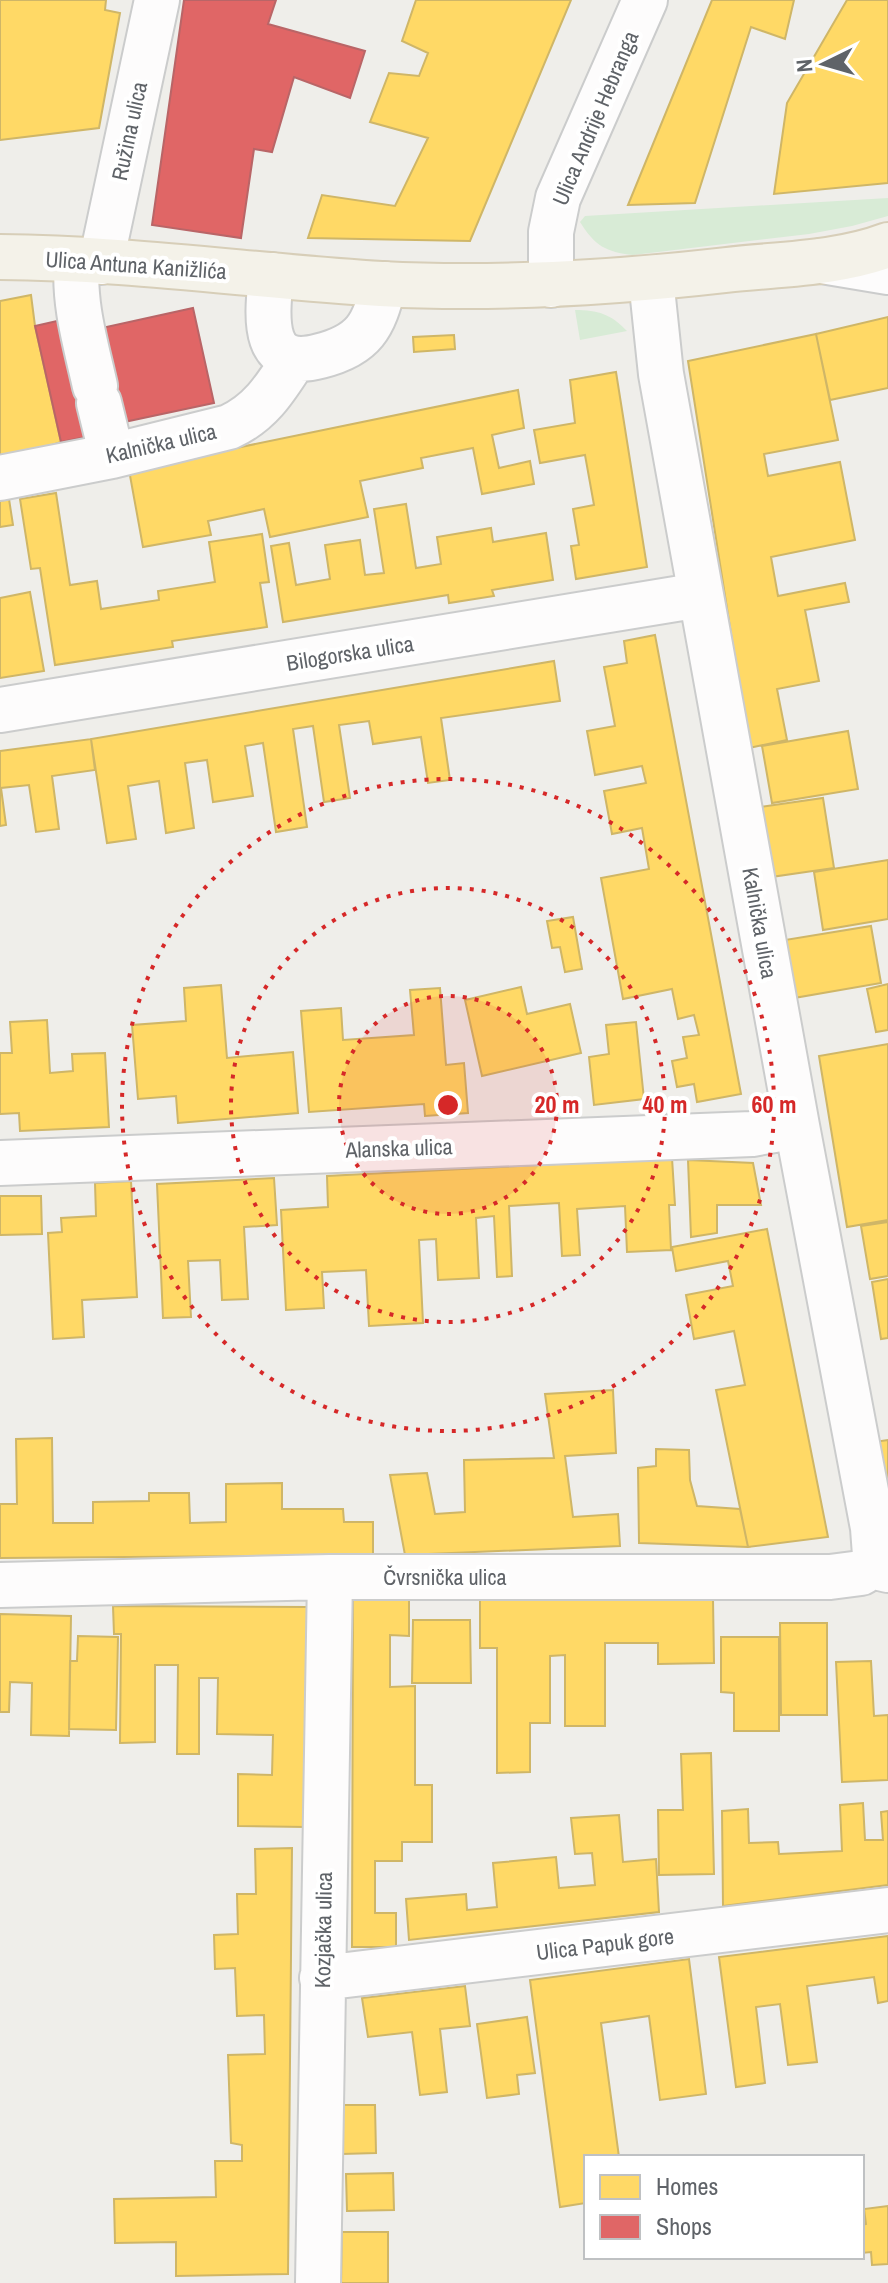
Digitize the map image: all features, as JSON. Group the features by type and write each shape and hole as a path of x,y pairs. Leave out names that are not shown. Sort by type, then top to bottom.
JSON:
{"main road":[{"path":"271,275 384,284 551,285 651,279 816,260 868,252 888,245"},
{"name":"Ulica Antuna Kanižlića","path":"0,257 271,275"}],"street":[{"name":"Ružina ulica","path":"112,456 80,319 75,278 89,261 157,0"},
{"name":"Ulica Andrije Hebranga","path":"551,285 551,232 558,198 645,0"},
{"path":"816,260 888,272"},
{"path":"271,275 267,313 270,332 276,347 284,357 293,361 328,354 361,339 379,307 384,284"},
{"name":"Kalnička ulica","path":"651,279 658,359 879,1568"},
{"name":"Kalnička ulica","path":"0,478 112,456 229,427 259,409 293,361"},
{"name":"Bilogorska ulica","path":"0,710 700,595"},
{"name":"Alanska ulica","path":"0,1163 752,1134 797,1126"},
{"name":"Čvrsnička ulica","path":"0,1585 330,1577 830,1577 879,1568"},
{"name":"Kozjačka ulica","path":"318,2283 330,1577"},
{"name":"Ulica Papuk gore","path":"322,1978 888,1910"}],"green space":[{"path":"888,198 888,216 852,226 633,255 602,246 580,222 585,216"},
{"path":"575,310 604,314 627,331 580,340"}],"building: Homes":[{"path":"0,0 106,0 105,10 120,13 99,128 0,140"},
{"path":"416,0 571,0 470,241 308,238 322,195 395,206 428,138 370,122 389,73 419,76 428,53 402,41"},
{"path":"712,0 794,0 785,39 751,27 695,203 628,205"},
{"path":"847,0 888,0 888,183 774,194 787,103"},
{"path":"31,295 61,442 0,462 0,301"},
{"path":"888,317 888,388 830,400 816,334"},
{"path":"816,334 838,440 764,454 768,476 840,462 855,540 771,557 778,596 845,583 849,602 805,610 819,681 777,689 787,740 749,748 688,361"},
{"path":"454,335 455,349 414,352 413,337"},
{"path":"616,372 647,567 576,579 571,546 579,545 573,509 594,505 585,455 540,463 534,430 575,423 570,380"},
{"path":"518,390 524,428 492,435 499,468 530,461 534,484 482,494 473,448 421,458 423,468 360,481 368,517 270,537 264,509 208,521 211,535 143,547 129,470"},
{"path":"56,493 70,585 97,581 101,609 159,600 158,591 215,582 209,542 262,534 269,582 260,583 267,627 172,641 173,647 55,665 40,568 31,569 20,499"},
{"path":"9,499 13,525 0,527 0,501"},
{"path":"406,504 416,568 441,564 437,537 491,528 493,542 546,533 553,580 492,590 494,596 449,603 448,595 283,622 271,546 289,543 296,585 330,579 325,545 360,540 365,575 384,573 374,509"},
{"path":"30,592 44,671 0,678 0,598"},
{"path":"655,635 741,1094 697,1102 694,1084 677,1087 672,1061 687,1058 683,1037 699,1035 694,1015 678,1019 672,989 623,999 601,878 649,869 642,828 612,834 604,791 646,783 642,766 595,775 587,731 615,726 604,667 627,663 624,641"},
{"path":"554,661 560,701 441,718 450,780 428,783 421,737 373,744 369,721 339,725 350,798 324,802 313,726 293,729 307,827 276,832 263,743 245,746 253,796 213,802 207,760 185,763 194,828 166,833 159,781 128,786 136,839 107,843 91,739"},
{"path":"848,731 858,789 772,803 762,746"},
{"path":"91,739 95,770 52,776 59,829 36,832 29,785 1,788 6,825 0,826 0,751"},
{"path":"823,798 834,868 771,877 760,807"},
{"path":"888,860 888,919 823,930 814,872"},
{"path":"573,917 582,969 565,972 560,947 552,948 547,921"},
{"path":"871,926 881,983 794,998 785,940"},
{"path":"888,984 888,1030 876,1032 867,989"},
{"path":"221,985 227,1058 293,1052 298,1113 178,1123 176,1096 138,1099 132,1025 186,1021 184,988"},
{"path":"521,987 527,1014 570,1004 581,1053 482,1076 465,1000"},
{"path":"440,988 446,1065 464,1063 468,1113 425,1116 424,1104 309,1112 301,1011 341,1008 343,1040 414,1035 410,990"},
{"path":"47,1020 50,1073 73,1071 72,1054 105,1053 109,1127 20,1131 19,1113 0,1114 0,1053 12,1053 10,1022"},
{"path":"636,1022 644,1099 594,1105 589,1057 609,1054 606,1025"},
{"path":"888,1044 888,1220 847,1227 819,1056"},
{"path":"672,1158 675,1205 669,1205 671,1250 627,1252 625,1206 577,1209 580,1255 562,1256 559,1203 509,1206 512,1276 497,1277 494,1216 476,1218 479,1278 438,1280 436,1239 419,1240 423,1323 369,1326 366,1270 322,1272 324,1308 286,1310 281,1210 328,1207 327,1176"},
{"path":"688,1160 753,1163 761,1205 717,1205 717,1233 691,1237"},
{"path":"274,1178 277,1225 244,1227 248,1299 222,1300 220,1260 188,1261 191,1317 163,1318 157,1184"},
{"path":"131,1181 137,1297 82,1300 84,1337 53,1339 48,1233 62,1232 61,1218 96,1216 95,1183"},
{"path":"0,1196 41,1196 42,1234 0,1235"},
{"path":"888,1222 888,1276 870,1279 861,1226"},
{"path":"767,1229 828,1537 748,1547 716,1390 745,1385 734,1331 694,1339 686,1295 733,1286 728,1261 676,1271 672,1247"},
{"path":"888,1279 888,1338 881,1339 872,1282"},
{"path":"613,1390 616,1453 565,1456 573,1517 618,1514 620,1546 405,1555 390,1475 427,1473 435,1514 465,1512 464,1460 554,1458 545,1394"},
{"path":"52,1438 53,1523 93,1523 93,1502 149,1501 149,1493 189,1493 190,1523 226,1522 226,1484 282,1483 282,1509 343,1509 344,1522 373,1522 373,1555 0,1558 0,1504 17,1504 16,1439"},
{"path":"888,1440 888,1524 874,1442"},
{"path":"656,1449 689,1450 690,1480 697,1506 740,1509 748,1547 639,1543 638,1468 656,1466"},
{"path":"713,1599 714,1663 658,1664 658,1643 605,1643 605,1726 565,1726 565,1655 550,1656 550,1723 530,1723 530,1772 497,1773 497,1648 480,1648 480,1600"},
{"path":"353,1600 409,1600 409,1636 390,1635 390,1687 415,1686 415,1785 432,1785 432,1842 402,1842 402,1861 375,1861 375,1913 396,1913 396,1947 352,1947"},
{"path":"113,1606 308,1607 306,1827 238,1826 238,1774 272,1775 273,1735 217,1734 218,1678 199,1678 199,1754 177,1754 178,1665 155,1665 155,1742 120,1743 121,1634 114,1634"},
{"path":"0,1614 71,1616 69,1736 31,1735 32,1683 10,1682 9,1712 0,1712"},
{"path":"413,1620 470,1620 471,1683 412,1683"},
{"path":"780,1623 827,1623 827,1715 781,1715"},
{"path":"78,1636 118,1637 116,1730 69,1729 70,1661 77,1661"},
{"path":"721,1637 779,1637 779,1731 734,1731 734,1693 721,1692"},
{"path":"871,1661 874,1716 888,1715 888,1780 842,1782 836,1662"},
{"path":"711,1753 714,1874 659,1875 658,1810 683,1810 681,1754"},
{"path":"863,1803 865,1840 883,1840 881,1812 888,1811 888,1885 723,1906 722,1811 748,1809 749,1843 778,1842 779,1854 842,1851 840,1805"},
{"path":"619,1815 623,1862 656,1859 659,1912 409,1940 406,1899 466,1894 467,1910 497,1907 493,1863 556,1857 559,1888 595,1885 592,1853 575,1854 571,1818"},
{"path":"292,1848 288,2274 176,2276 176,2242 115,2243 114,2199 216,2197 215,2161 242,2161 242,2145 231,2143 228,2055 265,2054 264,2015 237,2016 235,1968 215,1969 214,1935 238,1934 237,1894 256,1894 255,1849"},
{"path":"888,1936 888,2001 878,2003 874,1977 807,1986 817,2062 788,2065 780,2004 756,2007 765,2083 736,2087 719,1957"},
{"path":"689,1959 706,2094 660,2100 649,2016 601,2023 619,2155 584,2155 584,2203 560,2207 530,1980"},
{"path":"465,1986 470,2026 440,2029 447,2092 420,2095 412,2032 368,2037 362,1998"},
{"path":"527,2017 535,2073 517,2075 519,2094 487,2098 477,2024"},
{"path":"341,2105 375,2105 376,2153 342,2154"},
{"path":"393,2173 394,2210 347,2211 346,2174"},
{"path":"888,2206 888,2264 872,2265 871,2252 864,2253 864,2209"},
{"path":"342,2232 388,2232 388,2283 341,2283"}],"building: Shops":[{"path":"184,0 276,0 268,24 365,51 350,98 294,77 272,152 254,149 241,238 152,225"},
{"path":"193,308 214,403 115,424 96,435 61,442 35,326 70,318 93,330"}]}
